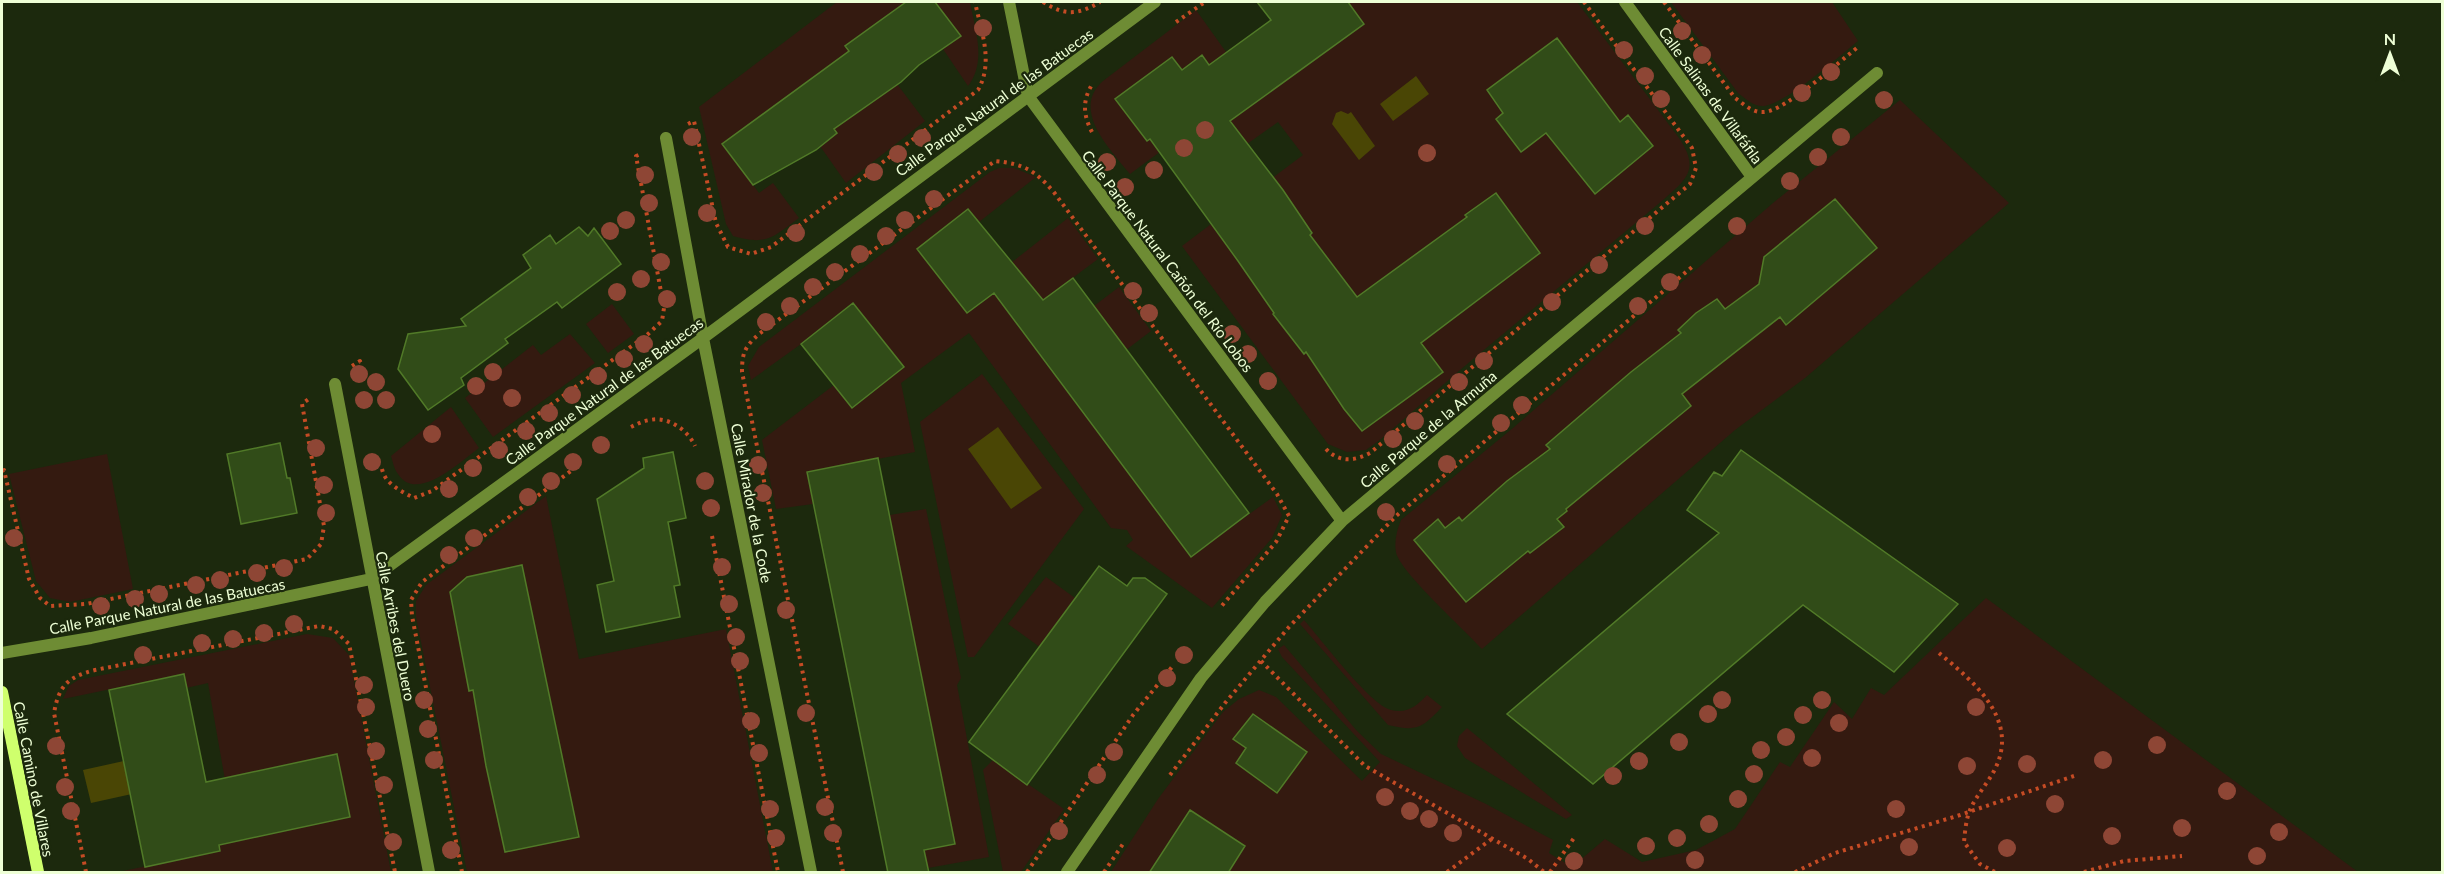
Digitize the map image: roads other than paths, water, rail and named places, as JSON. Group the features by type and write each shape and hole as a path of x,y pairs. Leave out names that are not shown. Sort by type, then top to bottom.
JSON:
{"street":[{"name":"Calle Parque Natural Cañón del Río Lobos","path":"1009,2 1028,96 1342,521"},
{"name":"Calle Parque Natural de las Batuecas","path":"2,653 91,638 371,579 703,338 1155,2"},
{"name":"Calle Salinas de Villafáfila","path":"1624,2 1752,177"},
{"name":"Calle Parque de la Armuña","path":"1067,873 1201,678 1265,602 1342,521 1876,73"},
{"name":"Calle Mirador de la Code","path":"666,138 703,338 811,873"},
{"name":"Calle Arribes del Duero","path":"335,384 429,873"},
{"name":"Calle Camino de Villares","path":"2,692 38,873"}]}
